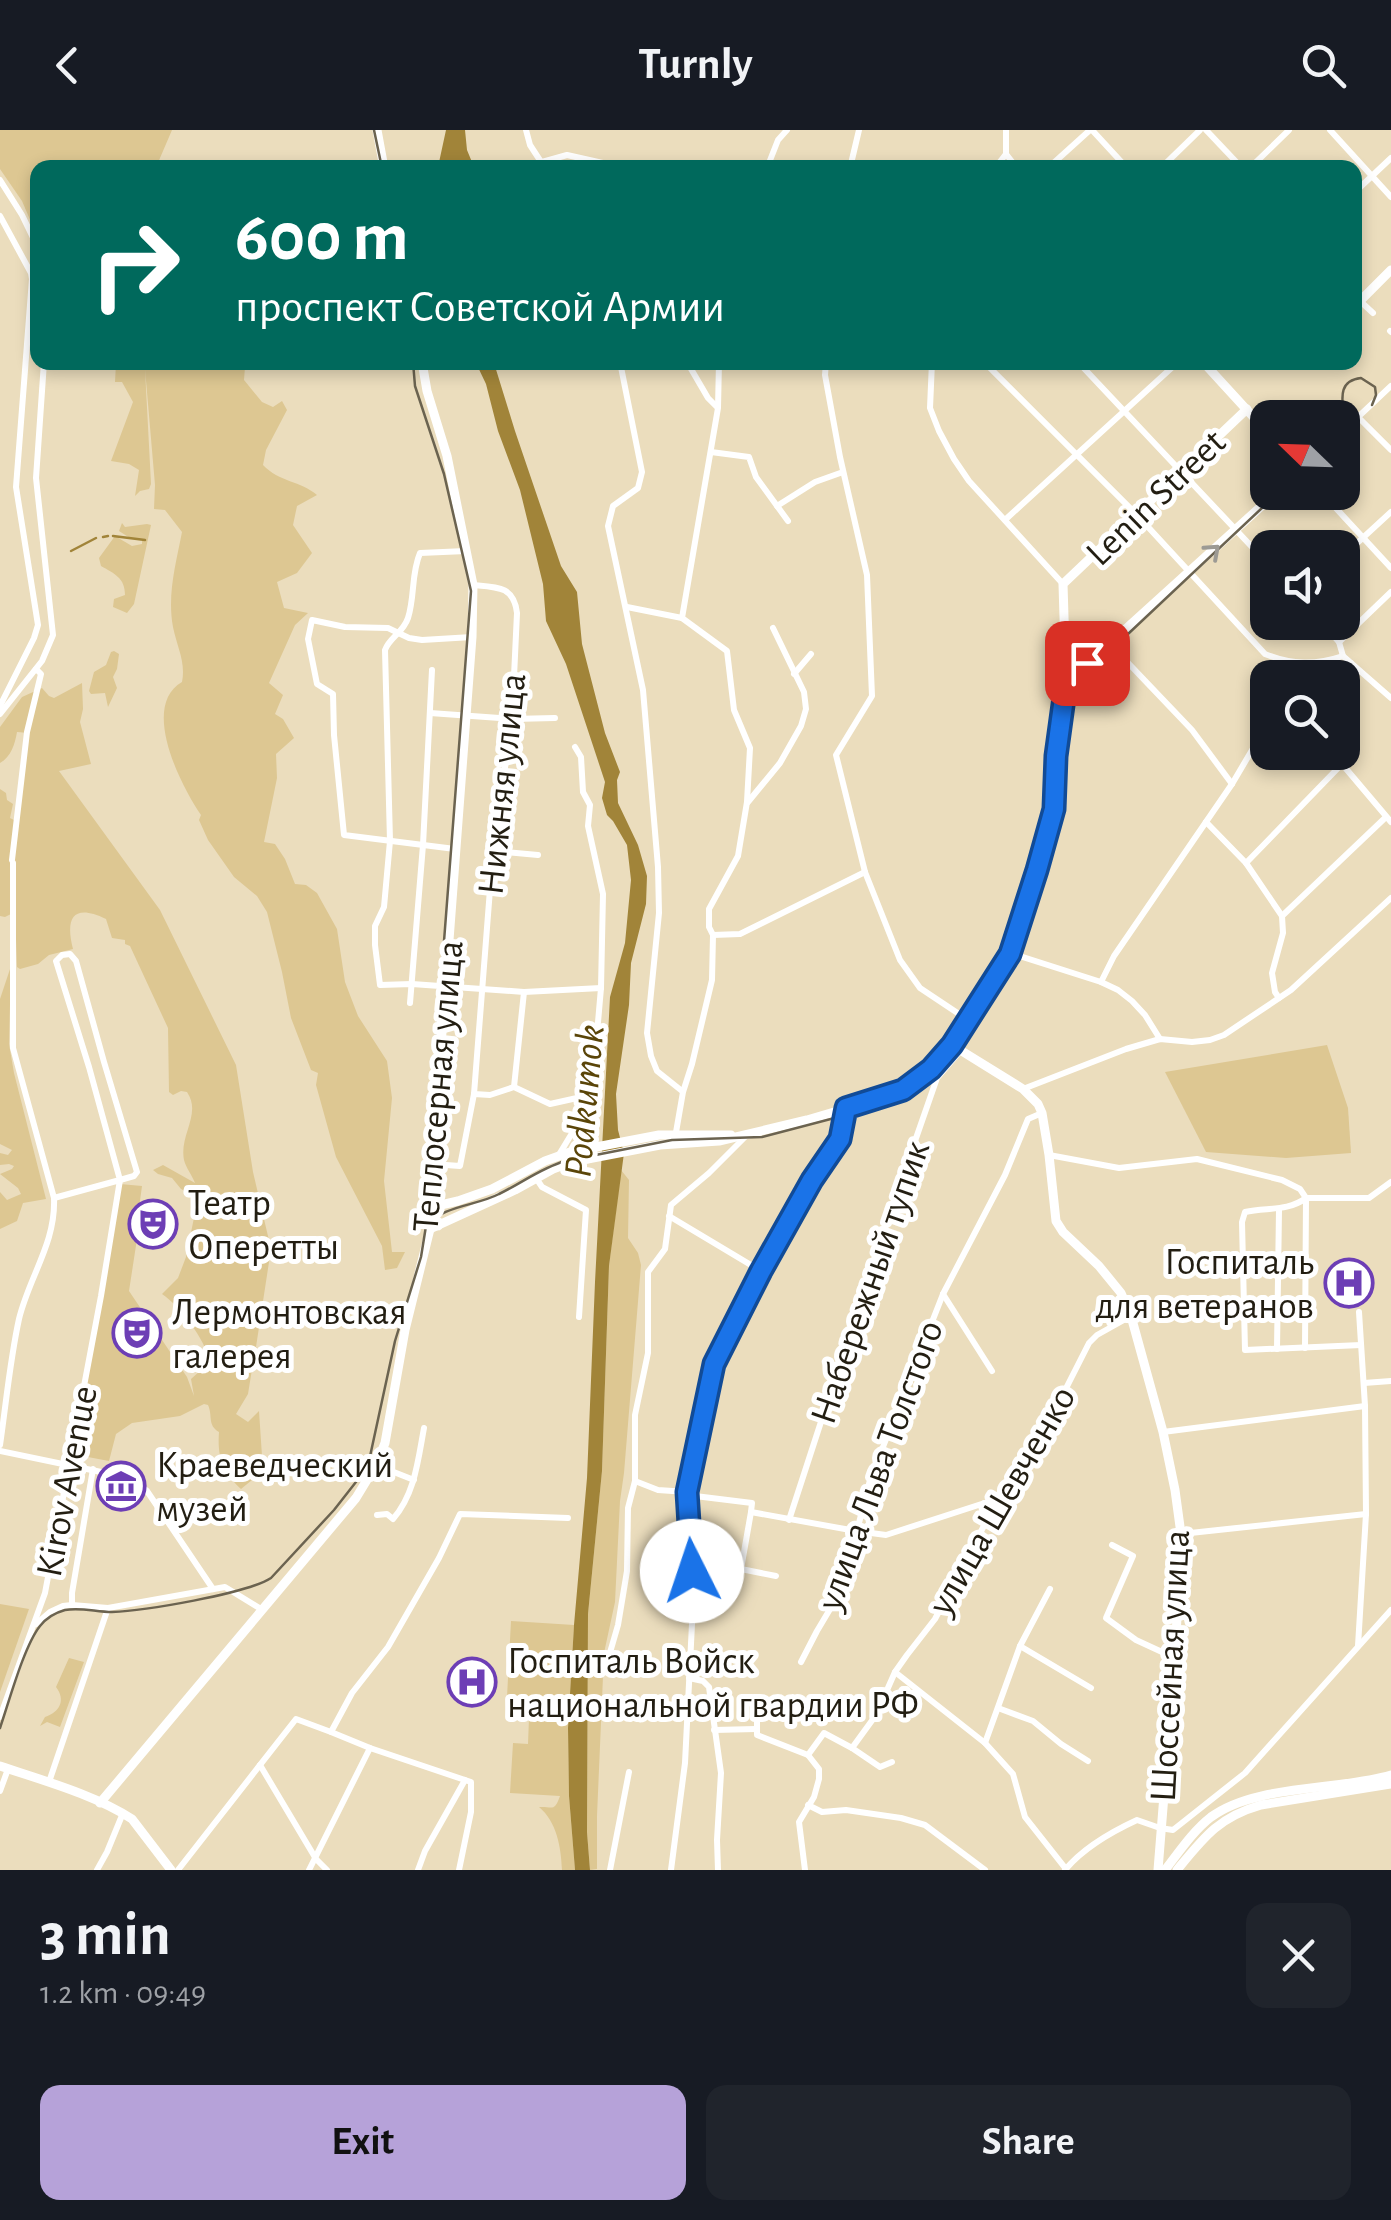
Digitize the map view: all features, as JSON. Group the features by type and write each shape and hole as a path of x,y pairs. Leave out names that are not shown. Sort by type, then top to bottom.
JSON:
{"main road":[{"path":"377,130 383,160"},
{"path":"1362,296 1391,270"},
{"name":"Теплосерная улица","path":"100,1803 356,1498 385,1443 405,1330 430,1229 472,637 473,585 447,456 423,370"},
{"path":"1210,370 1250,413"},
{"name":"Lenin Street","path":"1063,584 1247,410"},
{"path":"1066,683 1257,510"},
{"path":"432,1207 492,1190 567,1156 660,1140 720,1141 886,1097 916,1082 956,1048 968,1020 1010,954 1054,809 1056,756 1066,683 1063,584"},
{"name":"Шоссейная улица","path":"956,1048 1033,1096 1042,1113 1056,1222 1121,1293 1163,1432 1180,1534 1175,1658 1158,1847 1161,1870"},
{"path":"430,1229 536,1178 567,1156"},
{"path":"4,1767 124,1814 174,1870"},
{"path":"1161,1870 1202,1825 1234,1804 1391,1775"},
{"path":"1177,1870 1208,1832 1244,1810 1391,1784"},
{"path":"1158,1847 1168,1856 1180,1851"}],"street":[{"path":"526,130 540,160"},
{"path":"769,160 787,130"},
{"path":"852,160 860,130"},
{"path":"1006,130 1006,154 1011,160"},
{"path":"1057,160 1091,130 1120,160"},
{"path":"1169,160 1203,130 1234,160"},
{"path":"1258,160 1289,130"},
{"path":"1330,130 1357,160"},
{"path":"1001,160 1006,154"},
{"path":"553,160 566,155 589,160"},
{"path":"1362,185 1391,158"},
{"path":"1362,165 1391,197"},
{"path":"0,180 30,232"},
{"path":"0,216 30,271"},
{"path":"1362,304 1373,314"},
{"path":"0,710 38,624 16,487 30,305"},
{"path":"0,710 36,669 49,647 53,626 36,478 43,370"},
{"path":"622,370 642,472 638,488 613,506 608,526 643,690 658,868 659,913 646,1034 657,1071 683,1092"},
{"path":"692,370 718,408"},
{"path":"682,618 718,408 720,370"},
{"path":"825,370 843,472 867,575 872,696 836,754 865,872 900,960 920,988 968,1020"},
{"path":"932,370 930,408 938,431 970,481 1063,584"},
{"path":"992,370 1136,515 1265,654 1279,660"},
{"path":"1085,370 1250,545"},
{"path":"1006,519 1169,370"},
{"path":"1360,415 1391,386"},
{"path":"1360,419 1391,450"},
{"path":"711,452 748,457 756,477 788,521"},
{"path":"777,506 815,482 843,472"},
{"path":"1337,510 1391,568"},
{"path":"1360,541 1391,512"},
{"path":"466,551 420,553 414,566 413,598 407,620 385,650 390,841 384,907 376,926 380,985 524,992 601,988"},
{"name":"Нижняя улица","path":"432,1164 460,1166 474,1094 493,851 512,718 515,598 508,592 473,585"},
{"path":"1348,660 1338,642 1391,592"},
{"path":"627,607 682,618 727,652 734,710 750,748 738,856 709,910 714,935 712,980 675,1139"},
{"path":"455,849 344,835 333,694 316,684 308,639 312,620 345,627 388,628 422,640 472,637"},
{"path":"747,802 780,763 806,709 804,692 773,628"},
{"path":"1109,643 1192,730 1232,784"},
{"path":"794,674 812,654"},
{"path":"1328,660 1344,656"},
{"path":"36,669 40,674 27,732 12,862 13,1048 54,1198 53,1224 19,1320 0,1448 130,1478 141,1484 213,1590"},
{"path":"410,1003 432,670"},
{"path":"1360,671 1391,698"},
{"path":"430,713 555,718"},
{"path":"567,1156 583,1115 596,1045 604,894 588,826 590,805 583,792 580,757 575,748"},
{"path":"1100,982 1250,754"},
{"path":"1246,863 1336,770"},
{"path":"1282,916 1388,820 1347,770"},
{"path":"1206,822 1246,863 1282,916 1283,932 1272,973 1279,998"},
{"path":"493,851 538,855"},
{"path":"714,935 740,934 865,872"},
{"path":"1023,1089 1160,1039 1192,1042 1224,1035 1328,958 1391,898"},
{"name":"Kirov Avenue","path":"0,1717 45,1593 120,1180 56,961 62,955 70,954 76,960 136,1169 136,1176 120,1180"},
{"path":"1010,954 1100,982 1132,1001 1160,1039"},
{"path":"514,1087 524,992"},
{"name":"Набережный тупик","path":"788,1520 937,1078 956,1048"},
{"path":"89,1067 104,1062"},
{"path":"474,1094 490,1095 514,1087 550,1104 587,1096"},
{"path":"671,1870 685,1763 689,1678 692,1571 687,1494 714,1364 761,1271 840,1139 846,1108"},
{"name":"улица Льва Толстого","path":"802,1662 842,1589 870,1480 942,1294 1005,1174 1028,1119 1042,1113"},
{"path":"609,1656 627,1570 628,1508 635,1480 634,1415 648,1352 648,1272 665,1250 671,1204 748,1134"},
{"path":"1049,1156 1119,1168 1197,1158 1282,1180 1300,1189 1306,1198 1305,1348"},
{"path":"536,1178 542,1188 586,1210 579,1317"},
{"path":"54,1198 120,1180"},
{"path":"1361,1345 1245,1350 1242,1222 1245,1212 1279,1210 1306,1198 1369,1198 1391,1182"},
{"path":"1277,1349 1279,1210"},
{"path":"669,1216 761,1271"},
{"path":"942,1294 992,1370"},
{"path":"1358,1648 1366,1514 1359,1312"},
{"name":"улица Шевченко","path":"852,1748 876,1715 896,1672 935,1619 998,1499 1053,1414 1089,1343 1131,1316"},
{"path":"1364,1383 1391,1381"},
{"path":"1163,1432 1365,1406"},
{"path":"377,1515 387,1514 393,1519 403,1507 414,1480 424,1428"},
{"path":"376,1465 414,1480"},
{"name":"Kirov Avenue","path":"72,1605 93,1469"},
{"path":"635,1480 658,1490 752,1503 742,1569 776,1576"},
{"path":"751,1512 886,1534 998,1499"},
{"path":"331,1732 352,1693 388,1646 460,1514 568,1518"},
{"path":"1180,1534 1366,1514"},
{"path":"1112,1545 1133,1556 1106,1618 1136,1640 1175,1658"},
{"path":"32,1629 50,1612 72,1605 108,1608 225,1587 262,1609"},
{"path":"985,1743 1020,1646 1050,1589"},
{"path":"48,1783 108,1608"},
{"path":"1160,1828 1173,1830 1245,1774 1391,1610"},
{"path":"1020,1646 1091,1688"},
{"path":"896,1672 985,1743 1013,1774 1025,1817 1066,1869"},
{"path":"689,1678 709,1687 721,1773 718,1870"},
{"path":"758,1704 757,1735 808,1755 819,1769 814,1797 798,1822 805,1869 816,1870"},
{"path":"998,1708 1034,1722 1088,1761"},
{"path":"174,1870 296,1719 468,1781"},
{"path":"714,1730 756,1728"},
{"path":"808,1755 824,1733 880,1767 892,1762"},
{"path":"309,1870 370,1748"},
{"path":"260,1765 316,1859 327,1870"},
{"path":"0,1791 4,1767"},
{"path":"610,1870 630,1772"},
{"path":"418,1870 425,1851 468,1781"},
{"path":"459,1870 471,1812 468,1781"},
{"path":"808,1805 822,1812 846,1810 925,1825 985,1870"},
{"path":"97,1870 124,1814"},
{"name":"Шоссейная улица","path":"1066,1869 1076,1857 1116,1829 1138,1820 1160,1828"}],"shaded area":[{"path":"0,130 172,130 159,160 30,160 30,220 0,169"},
{"path":"446,130 465,130 471,160 440,160"},
{"path":"116,370 145,370 151,484 135,496 139,470 111,461 133,402 122,382 115,382"},
{"path":"145,370 245,370 244,380 262,402 273,407 282,401 287,410 266,450 263,465 317,495 297,506 293,525 312,553 297,573 277,582 284,608 308,613 295,625 269,683 283,695 275,714 283,719 294,738 276,754 277,778 264,842 275,844 295,884 306,885 317,893 337,929 345,982 358,1016 387,1061 392,1098 384,1181 392,1252 405,1252 397,1268 385,1270 382,1246 336,1157 316,1085 318,1073 311,1070 291,1018 267,912 257,896 234,877 208,840 199,820 201,815 168,747 164,709 183,675 171,603 182,532 165,510 154,509"},
{"path":"479,370 496,370 561,566 577,592 582,644 605,733 620,772 618,803 638,845 647,876 646,904 631,963 616,1094 624,1153 609,1266 602,1471 588,1614 590,1870 575,1870 568,1728 587,1478 610,997 625,943 631,880 627,845 607,815 602,798 605,782 566,664 546,621 543,584 520,490"},
{"path":"122,523 125,527 151,525 134,604 127,613 113,607 114,599 125,595 123,584 101,566 99,558 115,536 132,546 142,544 142,539 119,531"},
{"path":"114,651 119,654 113,677 117,688 108,707 105,693 89,691 94,672 106,665"},
{"path":"82,683 80,722 91,764 59,771 160,910 236,1065 253,1172 271,1249 256,1347 262,1351 253,1363 248,1394 236,1414 248,1422 259,1411 263,1471 241,1489 222,1464 219,1432 212,1423 208,1405 204,1404 180,1416 132,1423 116,1434 109,1461 72,1454 120,1184 142,1186 129,1291 187,1377 194,1396 191,1379 210,1362 191,1324 162,1294 178,1278 186,1257 198,1198 181,1189 172,1178 153,1170 163,1165 195,1183 183,1151 192,1108 187,1092 169,1092 168,1028 130,946 125,940 112,938 106,919 79,913 71,922 73,949 20,969 15,912 0,916 0,789 13,804 10,818 14,820 19,815 29,733 17,732 12,750 0,763 0,727 22,697 42,688 54,698"},
{"path":"11,966 9,1044 46,1199 23,1203 17,1221 0,1229 0,1192 7,1200 21,1194 0,1174 14,1166 0,1165 0,1153 8,1155 12,1150 0,1144 0,999"},
{"path":"1327,1045 1348,1108 1351,1153 1286,1158 1206,1152 1165,1072"},
{"path":"621,1170 629,1180 628,1238 641,1265 615,1602 604,1653 597,1869 590,1870 588,1614 602,1471 609,1266"},
{"path":"0,1604 29,1609 0,1692"},
{"path":"511,1621 574,1625 568,1728 575,1870 562,1870 557,1835 539,1807 554,1807 560,1796 510,1793 513,1743 528,1744 529,1718 506,1716"},
{"path":"69,1658 84,1662 60,1727 47,1722 40,1726 60,1705 56,1687"}],"waterway":[{"path":"103,537 108,536"},
{"path":"113,536 145,540"},
{"path":"71,551 96,538"}],"tram line":[{"path":"374,130 380,160"},
{"path":"0,1728 28,1647 48,1618 71,1609 112,1612 169,1605 218,1596 271,1578 334,1510 369,1461 395,1341 421,1257 426,1226 471,591 444,474 415,386 414,370"},
{"path":"1342,400 1347,384 1361,378 1375,387 1372,405"},
{"path":"426,1226 442,1214 490,1198 565,1161 672,1140 762,1137 888,1104 913,1093 936,1076 953,1056 1020,946 1056,822 1066,714 1078,681 1260,510"}],"place":[{"name":"Театр Оперетты","path":"153,1224"},
{"name":"Госпиталь для ветеранов","path":"1349,1283"},
{"name":"Лермонтовская галерея","path":"137,1333"},
{"name":"Краеведческий музей","path":"121,1486"},
{"name":"Госпиталь Войск национальной гвардии РФ","path":"472,1682"}],"route":[{"path":"692,1571 687,1492 714,1364 761,1271 840,1139 846,1108 903,1090 931,1069 952,1045 1010,954 1054,809 1056,756 1066,683 1087,663"}],"water label":[{"name":"Podkumok","path":"583,1101"}]}
